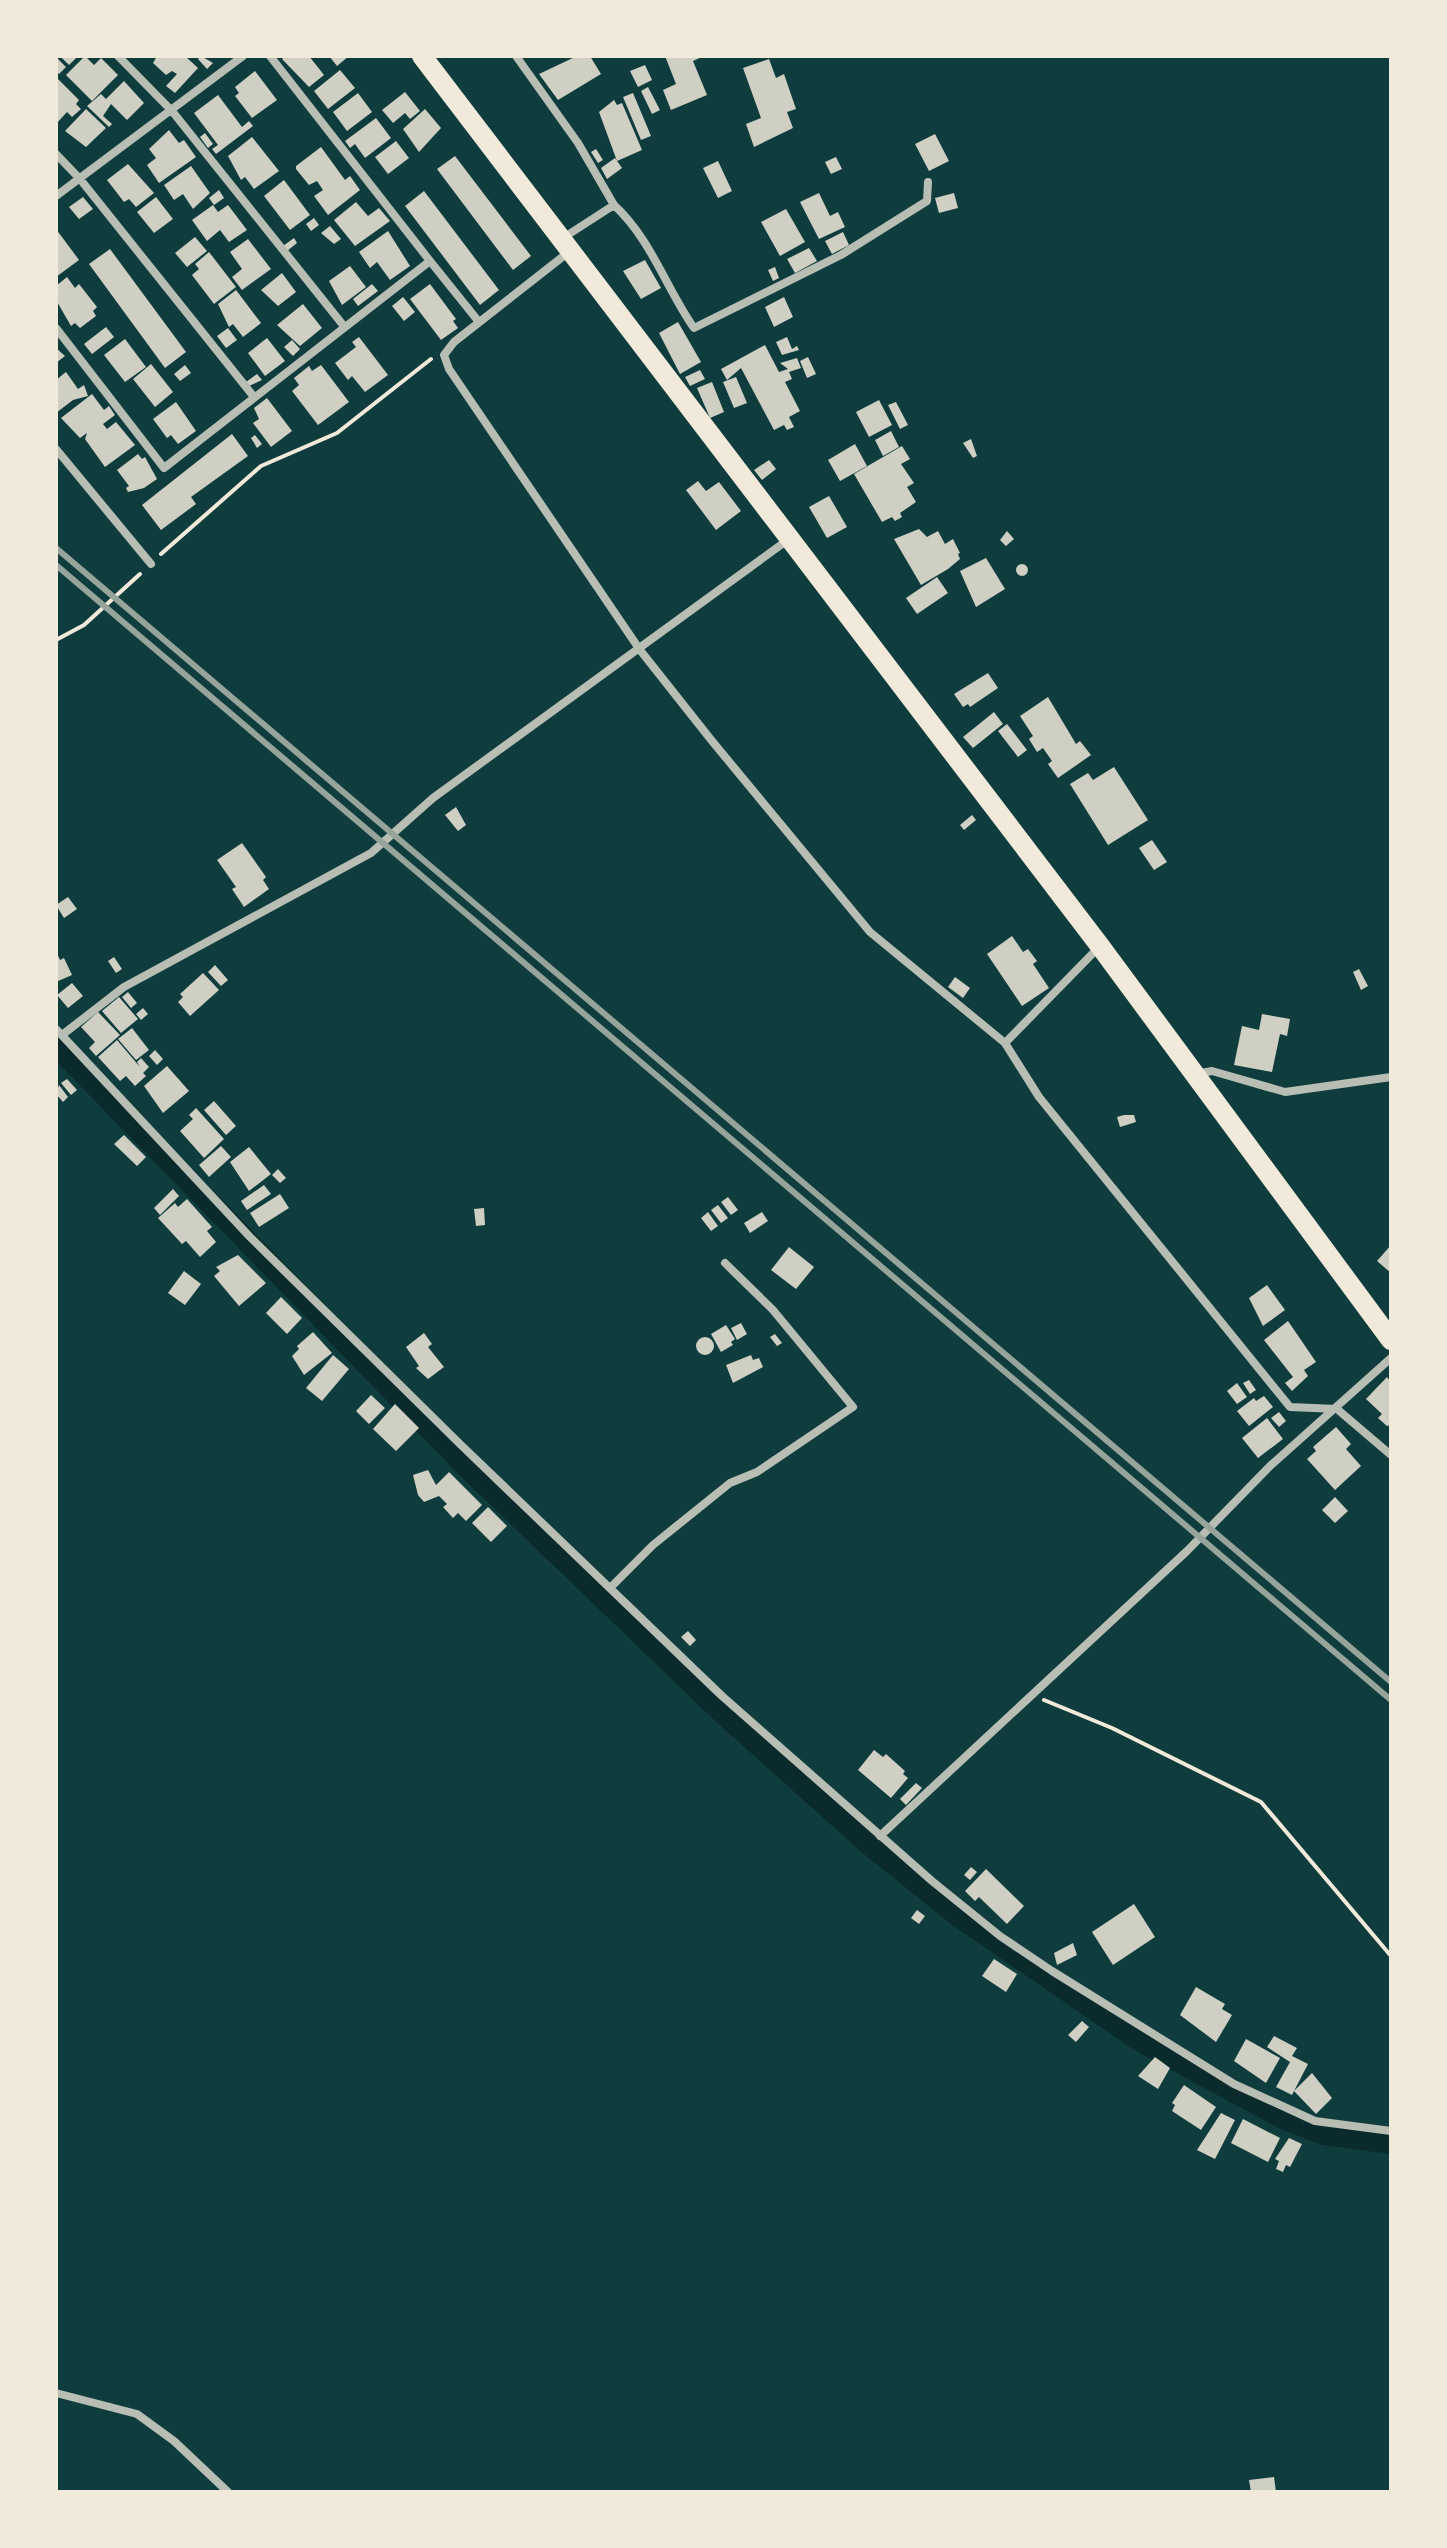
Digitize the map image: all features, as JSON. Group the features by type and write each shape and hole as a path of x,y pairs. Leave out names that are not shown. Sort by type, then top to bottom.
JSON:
{"main road":[{"path":"422,56 1100,946 1391,1340"}],"street":[{"path":"118,56 172,111 343,325"},
{"path":"56,196 243,56"},
{"path":"270,56 479,322"},
{"path":"516,56 578,143 614,205 631,221 645,241 694,328 841,255 901,218 927,201 928,182"},
{"path":"56,154 80,179 254,397"},
{"path":"614,205 454,342 444,355 449,369 640,650 870,932 1005,1043 1039,1097 1290,1407 1337,1409 1391,1455"},
{"path":"56,328 164,468 343,325 430,261"},
{"path":"56,449 151,564"},
{"path":"789,539 433,798 371,853 124,987 59,1032 250,1237 722,1696 880,1836 1000,1936 1234,2084 1315,2121 1391,2131"},
{"path":"1005,1043 1100,946"},
{"path":"1195,1075 1212,1071 1285,1092 1391,1077"},
{"path":"611,1587 653,1545 730,1483 757,1472 853,1407 773,1310 725,1263"},
{"path":"880,1836 1187,1551 1270,1466 1391,1358"},
{"path":"56,2393 137,2414 174,2441 228,2492"}],"path":[{"path":"56,640 84,625 261,466 337,433 430,359 444,355"},
{"path":"1036,1693 1051,1705 1112,1728 1261,1802 1391,1956"}],"building":[{"path":"60,56 78,56 69,65"},
{"path":"85,56 94,65 101,58 118,75 92,101 66,75"},
{"path":"157,56 185,56 198,68 175,93 166,86 177,74 172,71 166,75 153,63"},
{"path":"201,56 213,63 207,69 198,59"},
{"path":"286,56 309,56 324,75 309,87 282,59"},
{"path":"329,56 349,56 337,66"},
{"path":"577,56 590,56 601,74 558,100 539,74"},
{"path":"665,56 704,56 693,61 707,95 671,110 663,90 676,84"},
{"path":"56,57 66,67 59,74 56,71"},
{"path":"769,59 776,78 784,74 796,109 787,112 793,128 754,147 746,124 761,118 743,68"},
{"path":"645,65 652,80 638,87 630,71"},
{"path":"340,70 355,88 328,109 314,91"},
{"path":"255,71 277,100 252,118 235,96 239,93 235,87"},
{"path":"57,78 79,100 76,104 81,109 72,117 67,112 56,124"},
{"path":"124,81 144,103 127,120 111,104 103,116 112,124 109,127 87,106 101,94 106,99"},
{"path":"648,87 660,110 652,114 641,91"},
{"path":"405,92 420,111 410,119 405,113 393,123 382,110"},
{"path":"358,93 372,112 347,131 333,112"},
{"path":"633,93 651,136 641,140 623,97"},
{"path":"218,95 242,127 249,121 253,126 216,154 212,149 218,145 194,113"},
{"path":"614,100 617,105 622,103 642,150 617,161 599,112"},
{"path":"86,109 106,128 86,147 65,131"},
{"path":"425,109 441,128 419,152 403,129"},
{"path":"376,118 391,138 365,158 355,144 350,148 345,141"},
{"path":"169,130 179,143 184,140 196,157 159,183 147,165 156,158 149,149"},
{"path":"205,133 213,144 208,148 200,137"},
{"path":"935,134 949,161 929,171 915,144"},
{"path":"252,137 279,171 254,189 245,177 241,180 228,156"},
{"path":"396,141 409,158 388,174 375,157"},
{"path":"321,147 345,180 350,176 360,190 328,215 314,196 323,190 317,181 309,185 296,169"},
{"path":"596,149 603,160 598,163 591,152"},
{"path":"455,156 531,256 513,270 437,169"},
{"path":"836,157 842,169 831,174 825,162"},
{"path":"615,158 622,168 607,179 601,168"},
{"path":"718,161 732,191 718,198 703,168"},
{"path":"128,164 154,193 136,207 129,199 124,202 107,180"},
{"path":"191,166 210,193 193,209 183,194 174,200 164,185"},
{"path":"284,180 310,215 290,230 264,196"},
{"path":"219,190 224,198 214,205 209,198"},
{"path":"424,191 499,290 480,305 405,206"},
{"path":"819,193 830,216 838,212 845,227 819,239 800,202"},
{"path":"954,193 958,208 939,213 935,198"},
{"path":"83,197 93,209 79,219 69,207"},
{"path":"156,197 173,219 154,233 137,212"},
{"path":"356,202 368,216 379,208 390,221 355,246 334,220"},
{"path":"213,205 218,212 228,205 247,230 229,242 220,230 207,241 192,220"},
{"path":"786,209 805,242 780,256 761,222"},
{"path":"314,218 319,225 311,231 306,224"},
{"path":"330,226 341,239 334,244 321,233"},
{"path":"56,229 79,260 56,277"},
{"path":"388,231 410,266 390,280 377,262 370,268 359,252"},
{"path":"843,232 849,245 832,254 825,241"},
{"path":"195,237 207,251 187,267 175,253"},
{"path":"294,238 297,243 287,251 283,246"},
{"path":"248,239 271,269 242,290 232,277 242,269 230,252"},
{"path":"809,248 817,261 795,273 787,259"},
{"path":"110,249 186,352 165,368 89,264"},
{"path":"209,252 236,287 214,304 192,275 199,269 195,264"},
{"path":"645,260 661,288 641,299 623,271"},
{"path":"350,266 366,287 342,305 329,281"},
{"path":"775,267 779,278 773,281 768,270"},
{"path":"282,273 296,292 278,306 261,290"},
{"path":"67,277 75,288 79,284 97,307 93,311 96,316 80,328 75,323 71,326 56,300 56,286"},
{"path":"372,284 378,291 358,306 353,299"},
{"path":"430,284 456,319 453,321 458,328 441,340 410,299"},
{"path":"236,290 261,323 243,337 233,324 229,327 218,304"},
{"path":"403,297 415,312 404,321 392,306"},
{"path":"784,297 793,317 774,327 765,307"},
{"path":"303,304 322,328 300,346 277,325"},
{"path":"678,322 701,362 680,374 659,333"},
{"path":"106,327 114,337 92,354 84,344"},
{"path":"228,328 237,340 226,348 217,336"},
{"path":"359,337 388,375 365,392 352,376 348,380 335,363 356,347 352,342"},
{"path":"787,337 792,349 797,346 799,350 782,355 776,342"},
{"path":"267,338 285,361 265,376 248,353"},
{"path":"125,339 146,367 125,382 104,355"},
{"path":"292,340 300,349 293,356 284,347"},
{"path":"765,345 779,372 788,369 780,363 797,358 801,368 789,372 792,379 785,382 800,411 789,417 794,427 787,430 784,425 774,430 741,368 727,380 721,369"},
{"path":"56,348 65,356 56,363"},
{"path":"808,357 816,374 807,378 800,361"},
{"path":"151,364 173,392 155,407 133,379"},
{"path":"185,365 191,373 180,381 174,374"},
{"path":"321,365 349,402 318,425 292,391 299,385 294,378 309,366 312,371"},
{"path":"700,370 705,379 690,386 685,377"},
{"path":"66,372 78,389 84,385 88,396 73,400 56,413 56,380"},
{"path":"257,374 262,380 249,386 246,382"},
{"path":"736,377 747,403 734,408 723,382"},
{"path":"712,382 724,412 710,418 697,388"},
{"path":"92,394 104,410 109,406 115,415 103,424 107,429 116,422 135,445 105,467 85,439 87,433 80,438 61,418"},
{"path":"267,398 292,431 271,447 253,423 259,419 254,408"},
{"path":"879,400 892,425 869,437 856,412"},
{"path":"176,402 196,431 178,444 171,435 167,438 153,419"},
{"path":"896,402 908,425 900,429 888,405"},
{"path":"891,431 899,447 883,456 875,440"},
{"path":"232,434 248,456 191,497 196,504 161,530 142,505"},
{"path":"255,435 262,444 257,448 251,438"},
{"path":"971,439 977,456 973,458 963,443"},
{"path":"855,444 867,466 840,481 828,460"},
{"path":"902,446 910,459 901,464 914,483 907,487 916,502 900,513 902,517 895,521 892,517 882,522 854,474"},
{"path":"138,454 142,459 145,457 157,479 144,488 128,492 126,488 129,486 117,470"},
{"path":"769,460 776,469 762,480 754,470"},
{"path":"698,481 706,491 719,482 741,511 716,530 686,490"},
{"path":"829,496 847,527 827,538 809,507"},
{"path":"919,529 927,537 938,531 945,544 953,539 960,553 960,559 948,569 921,585 894,539"},
{"path":"1007,531 1014,539 1006,546 1000,540"},
{"path":"986,558 1005,589 976,607 960,571"},
{"path":"1017,565 1027,565 1027,575 1017,575"},
{"path":"937,577 948,593 917,614 906,598"},
{"path":"988,673 998,688 970,707 968,704 963,707 954,694"},
{"path":"1048,697 1076,744 1080,741 1091,755 1058,778 1048,764 1052,761 1043,748 1037,752 1029,739 1033,736 1020,716"},
{"path":"994,712 1003,724 973,748 963,737"},
{"path":"1007,724 1027,750 1018,757 998,731"},
{"path":"1114,767 1148,820 1108,845 1070,784 1088,773 1093,780"},
{"path":"456,807 466,825 458,831 445,815"},
{"path":"972,815 976,820 964,830 960,825"},
{"path":"1152,840 1167,862 1154,870 1139,848"},
{"path":"242,843 266,877 263,880 269,889 244,907 232,889 236,887 217,860"},
{"path":"68,897 77,909 64,918 56,905"},
{"path":"1012,936 1023,952 1028,949 1037,961 1033,964 1049,988 1022,1006 987,954"},
{"path":"56,951 60,960 64,958 72,975 56,982"},
{"path":"114,957 122,969 116,973 108,961"},
{"path":"215,965 228,980 221,986 208,972"},
{"path":"1359,969 1368,986 1361,990 1353,972"},
{"path":"203,973 219,990 190,1016 178,1002 183,997 180,994"},
{"path":"955,977 970,988 963,998 948,987"},
{"path":"72,983 83,996 68,1008 57,995"},
{"path":"128,992 137,1003 131,1008 122,997"},
{"path":"119,997 138,1019 121,1033 102,1011"},
{"path":"143,1008 148,1014 141,1020 136,1014"},
{"path":"98,1012 120,1035 96,1056 89,1048 95,1042 81,1027"},
{"path":"1262,1014 1290,1019 1287,1036 1280,1034 1272,1072 1234,1065 1242,1026 1259,1030"},
{"path":"132,1028 149,1050 136,1060 118,1039"},
{"path":"117,1040 140,1067 137,1062 141,1058 149,1067 143,1073 146,1076 135,1086 126,1076 120,1081 98,1057"},
{"path":"155,1050 163,1059 157,1065 149,1056"},
{"path":"167,1066 189,1091 163,1113 144,1086"},
{"path":"67,1079 77,1090 71,1095 61,1083"},
{"path":"59,1085 68,1097 63,1102 56,1094"},
{"path":"214,1101 236,1126 226,1135 204,1110"},
{"path":"196,1108 224,1139 204,1158 180,1131 193,1119 189,1115"},
{"path":"1134,1115 1136,1122 1120,1127 1117,1117"},
{"path":"124,1135 146,1157 137,1166 114,1144"},
{"path":"221,1146 231,1157 209,1177 199,1165"},
{"path":"249,1147 271,1174 249,1191 230,1162"},
{"path":"278,1169 286,1178 280,1183 272,1175"},
{"path":"264,1185 271,1194 247,1210 241,1201"},
{"path":"173,1189 179,1196 160,1215 154,1208"},
{"path":"280,1194 289,1208 259,1227 250,1213"},
{"path":"728,1197 738,1210 731,1215 721,1202"},
{"path":"187,1199 212,1227 207,1231 216,1242 200,1257 186,1241 182,1244 158,1218 175,1203 178,1207"},
{"path":"718,1205 728,1218 721,1223 711,1210"},
{"path":"484,1208 485,1225 476,1226 474,1209"},
{"path":"708,1212 718,1226 711,1231 701,1218"},
{"path":"762,1212 768,1221 750,1233 744,1223"},
{"path":"1391,1245 1391,1273 1377,1261"},
{"path":"789,1247 814,1267 796,1289 771,1270"},
{"path":"238,1255 266,1283 239,1306 214,1276 220,1271 216,1267"},
{"path":"184,1271 201,1284 185,1305 168,1293"},
{"path":"1267,1285 1285,1310 1263,1326 1249,1298"},
{"path":"281,1297 302,1318 287,1334 266,1313"},
{"path":"1288,1321 1316,1362 1304,1370 1308,1376 1292,1391 1285,1383 1293,1377 1264,1340"},
{"path":"741,1323 747,1334 737,1340 731,1328"},
{"path":"726,1325 735,1339 731,1342 733,1345 721,1352 711,1334"},
{"path":"313,1332 332,1353 304,1375 292,1356 299,1349 297,1346"},
{"path":"424,1333 432,1344 428,1347 444,1367 428,1379 416,1368 419,1366 406,1347"},
{"path":"775,1334 782,1343 777,1346 770,1337"},
{"path":"701,1337 709,1337 714,1346 712,1353 701,1355 696,1350 696,1342"},
{"path":"333,1355 349,1369 322,1401 306,1388"},
{"path":"751,1355 753,1360 759,1358 763,1367 733,1383 726,1365"},
{"path":"1387,1377 1391,1382 1391,1425 1387,1426 1378,1418 1382,1414 1366,1399"},
{"path":"1249,1380 1256,1390 1250,1394 1243,1383"},
{"path":"1237,1383 1247,1397 1237,1404 1227,1391"},
{"path":"371,1395 385,1408 369,1424 356,1411"},
{"path":"1264,1396 1273,1407 1249,1426 1237,1411 1254,1398 1256,1401"},
{"path":"395,1404 419,1428 396,1451 373,1429"},
{"path":"1279,1412 1286,1421 1279,1427 1271,1418"},
{"path":"1267,1418 1283,1439 1258,1458 1242,1438"},
{"path":"1336,1427 1351,1444 1346,1449 1361,1466 1335,1490 1307,1459 1316,1451 1313,1447"},
{"path":"428,1470 436,1485 449,1472 482,1505 466,1521 458,1513 453,1518 443,1507 447,1504 439,1496 424,1502 418,1495 413,1475"},
{"path":"1335,1497 1348,1511 1335,1523 1322,1510"},
{"path":"488,1507 507,1526 491,1542 472,1523"},
{"path":"688,1631 696,1640 690,1646 681,1637"},
{"path":"874,1750 883,1757 886,1754 905,1771 903,1774 908,1778 891,1798 858,1770"},
{"path":"916,1783 922,1788 906,1805 900,1799"},
{"path":"971,1867 977,1872 970,1880 964,1875"},
{"path":"986,1869 1024,1906 1007,1924 979,1897 975,1901 965,1891"},
{"path":"1134,1904 1155,1937 1113,1965 1092,1932"},
{"path":"917,1910 925,1916 919,1924 911,1918"},
{"path":"1073,1943 1077,1955 1057,1965 1054,1953"},
{"path":"994,1959 1017,1974 1006,1992 982,1976"},
{"path":"1196,1987 1225,2004 1222,2009 1232,2015 1216,2042 1180,2015"},
{"path":"1082,2021 1089,2027 1076,2042 1068,2035"},
{"path":"1274,2036 1297,2048 1292,2056 1308,2064 1292,2095 1276,2087 1290,2062 1267,2047"},
{"path":"1246,2039 1280,2058 1266,2083 1234,2061"},
{"path":"1155,2057 1170,2068 1158,2089 1138,2076"},
{"path":"1312,2073 1332,2098 1316,2114 1294,2091"},
{"path":"1184,2085 1216,2107 1201,2130 1172,2111 1175,2105 1172,2103"},
{"path":"1221,2113 1235,2120 1215,2159 1197,2150"},
{"path":"1243,2119 1280,2138 1268,2162 1231,2143"},
{"path":"1289,2138 1302,2144 1290,2167 1286,2165 1283,2172 1276,2169 1279,2161 1275,2159"},
{"path":"1274,2477 1276,2492 1251,2492 1249,2480"}],"waterway":[{"path":"56,1045 468,1468 725,1715 868,1843 957,1915 1139,2040 1285,2119 1324,2134 1391,2143"}],"railway":[{"path":"56,548 1391,1682"},
{"path":"56,565 1391,1700"}]}
